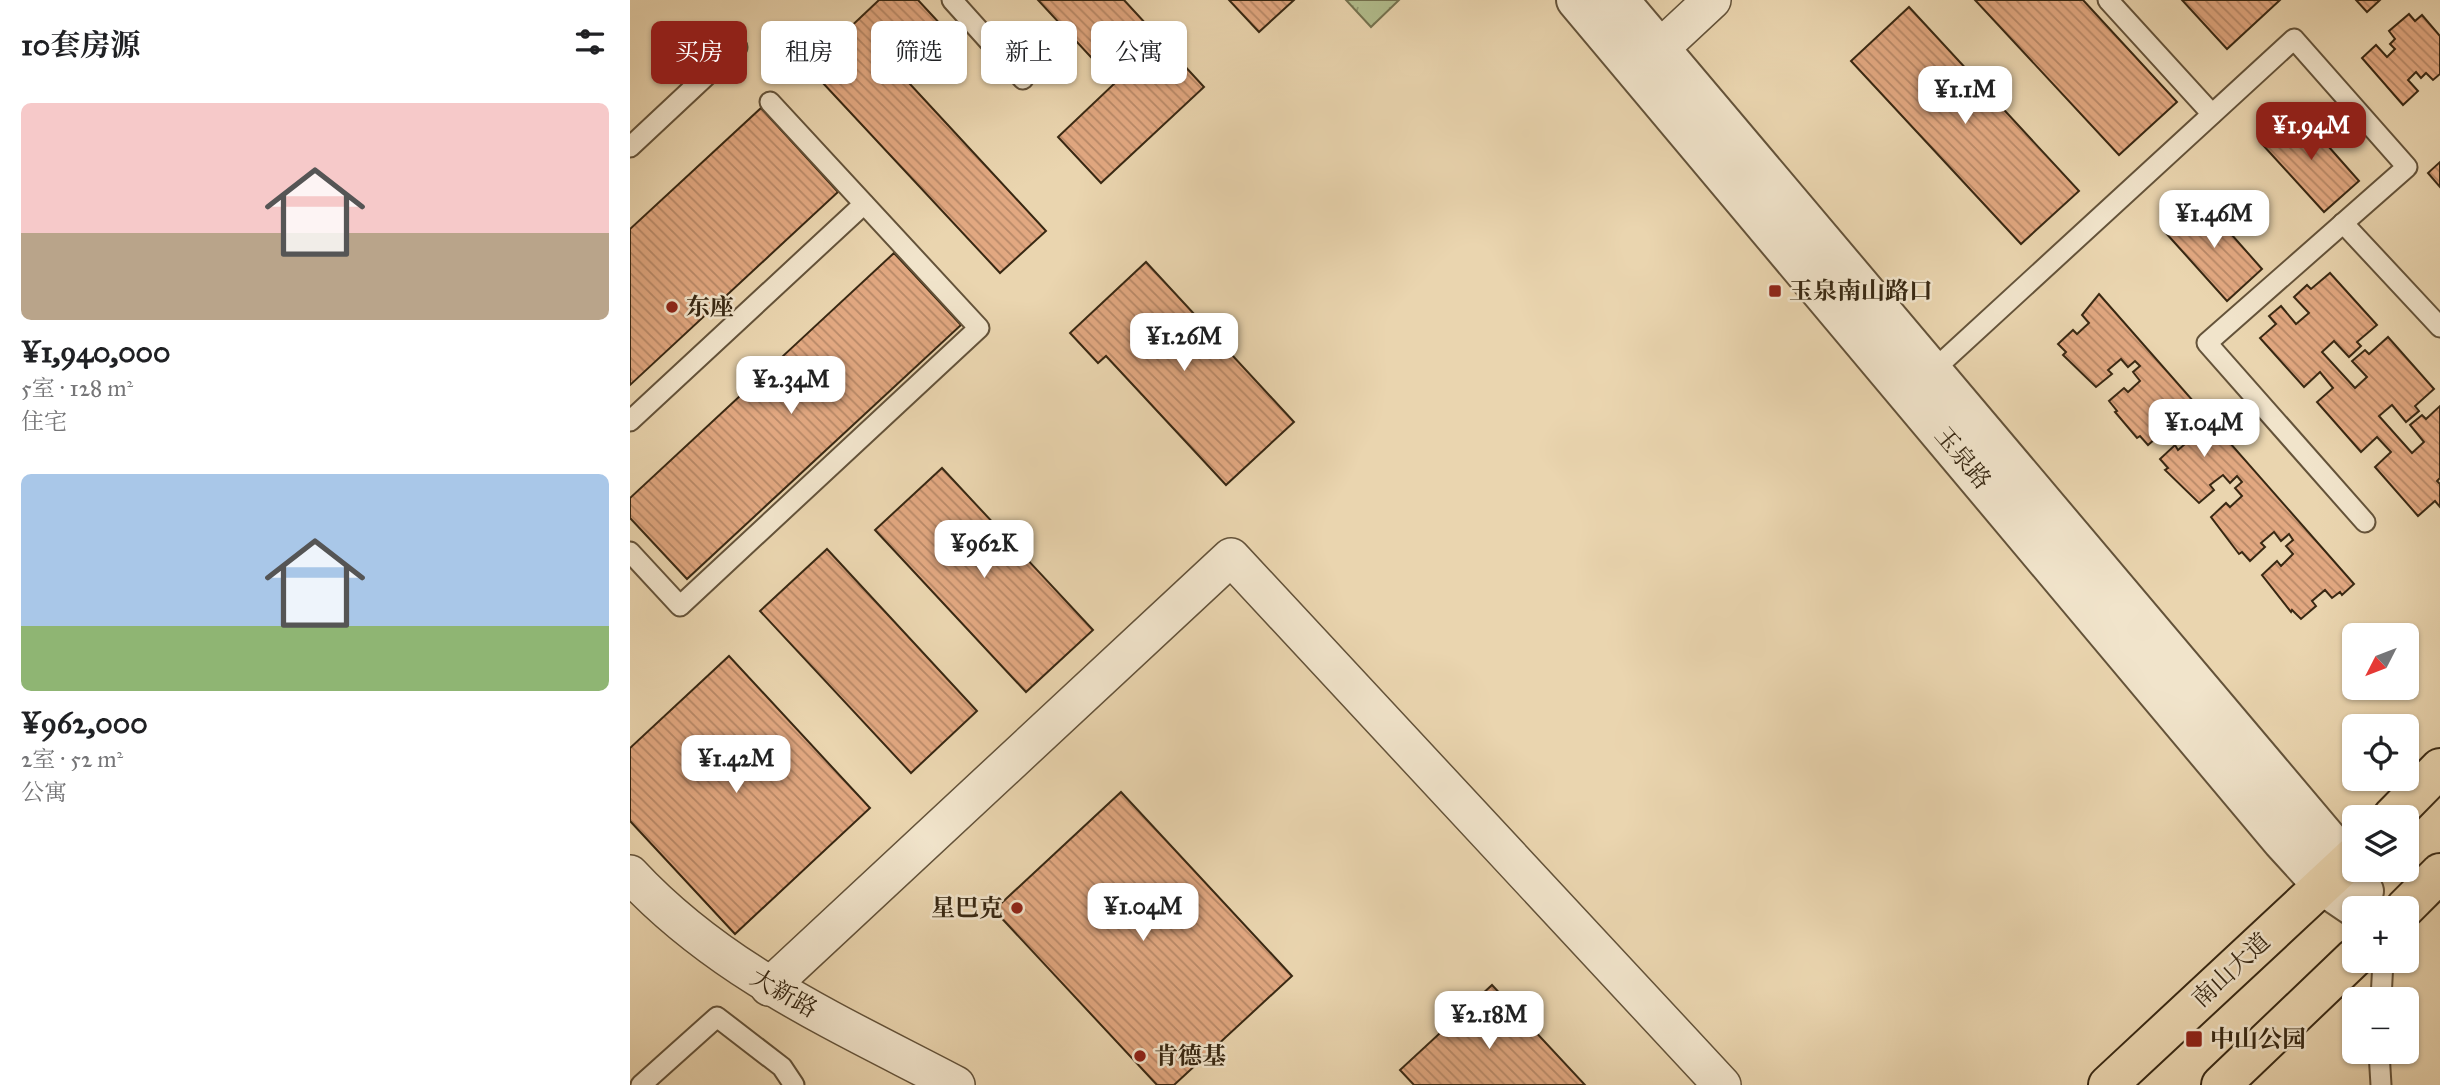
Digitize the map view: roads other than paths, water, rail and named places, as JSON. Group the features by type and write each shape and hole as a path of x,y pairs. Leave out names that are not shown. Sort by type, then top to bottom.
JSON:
{"main road":[{"path":"2404,805 2440,768"},
{"name":"南山大道","path":"2108,1085 2341,867"},
{"path":"2417,896 2440,873"},
{"path":"2221,1085 2342,969"}],"street":[{"name":"玉泉路","path":"1576,0 1648,59 1920,382 2364,896"},
{"name":"玉泉路","path":"1619,0 1648,59"},
{"path":"1648,59 1712,0"},
{"path":"769,987 1231,557 1722,1085"},
{"name":"玉泉路","path":"2341,867 2352,896"},
{"name":"大新路","path":"630,874 698,937 769,987 956,1085"}],"lane":[{"path":"952,0 981,32"},
{"path":"2108,0 2213,114"},
{"path":"1920,382 2294,40 2407,167 2207,343 2365,522"},
{"path":"630,147 697,84"},
{"path":"630,552 680,606 979,328 770,103"},
{"path":"630,421 864,204"},
{"path":"2343,223 2440,327"},
{"path":"640,1085 717,1017 782,1068 794,1085"},
{"path":"2380,1064 2381,1085"}],"place":[{"name":"玉泉南山路口","path":"1775,291"},
{"name":"东座","path":"672,307"},
{"name":"星巴克","path":"1017,908"},
{"name":"中山公园","path":"2194,1039"},
{"name":"肯德基","path":"1140,1056"}]}
